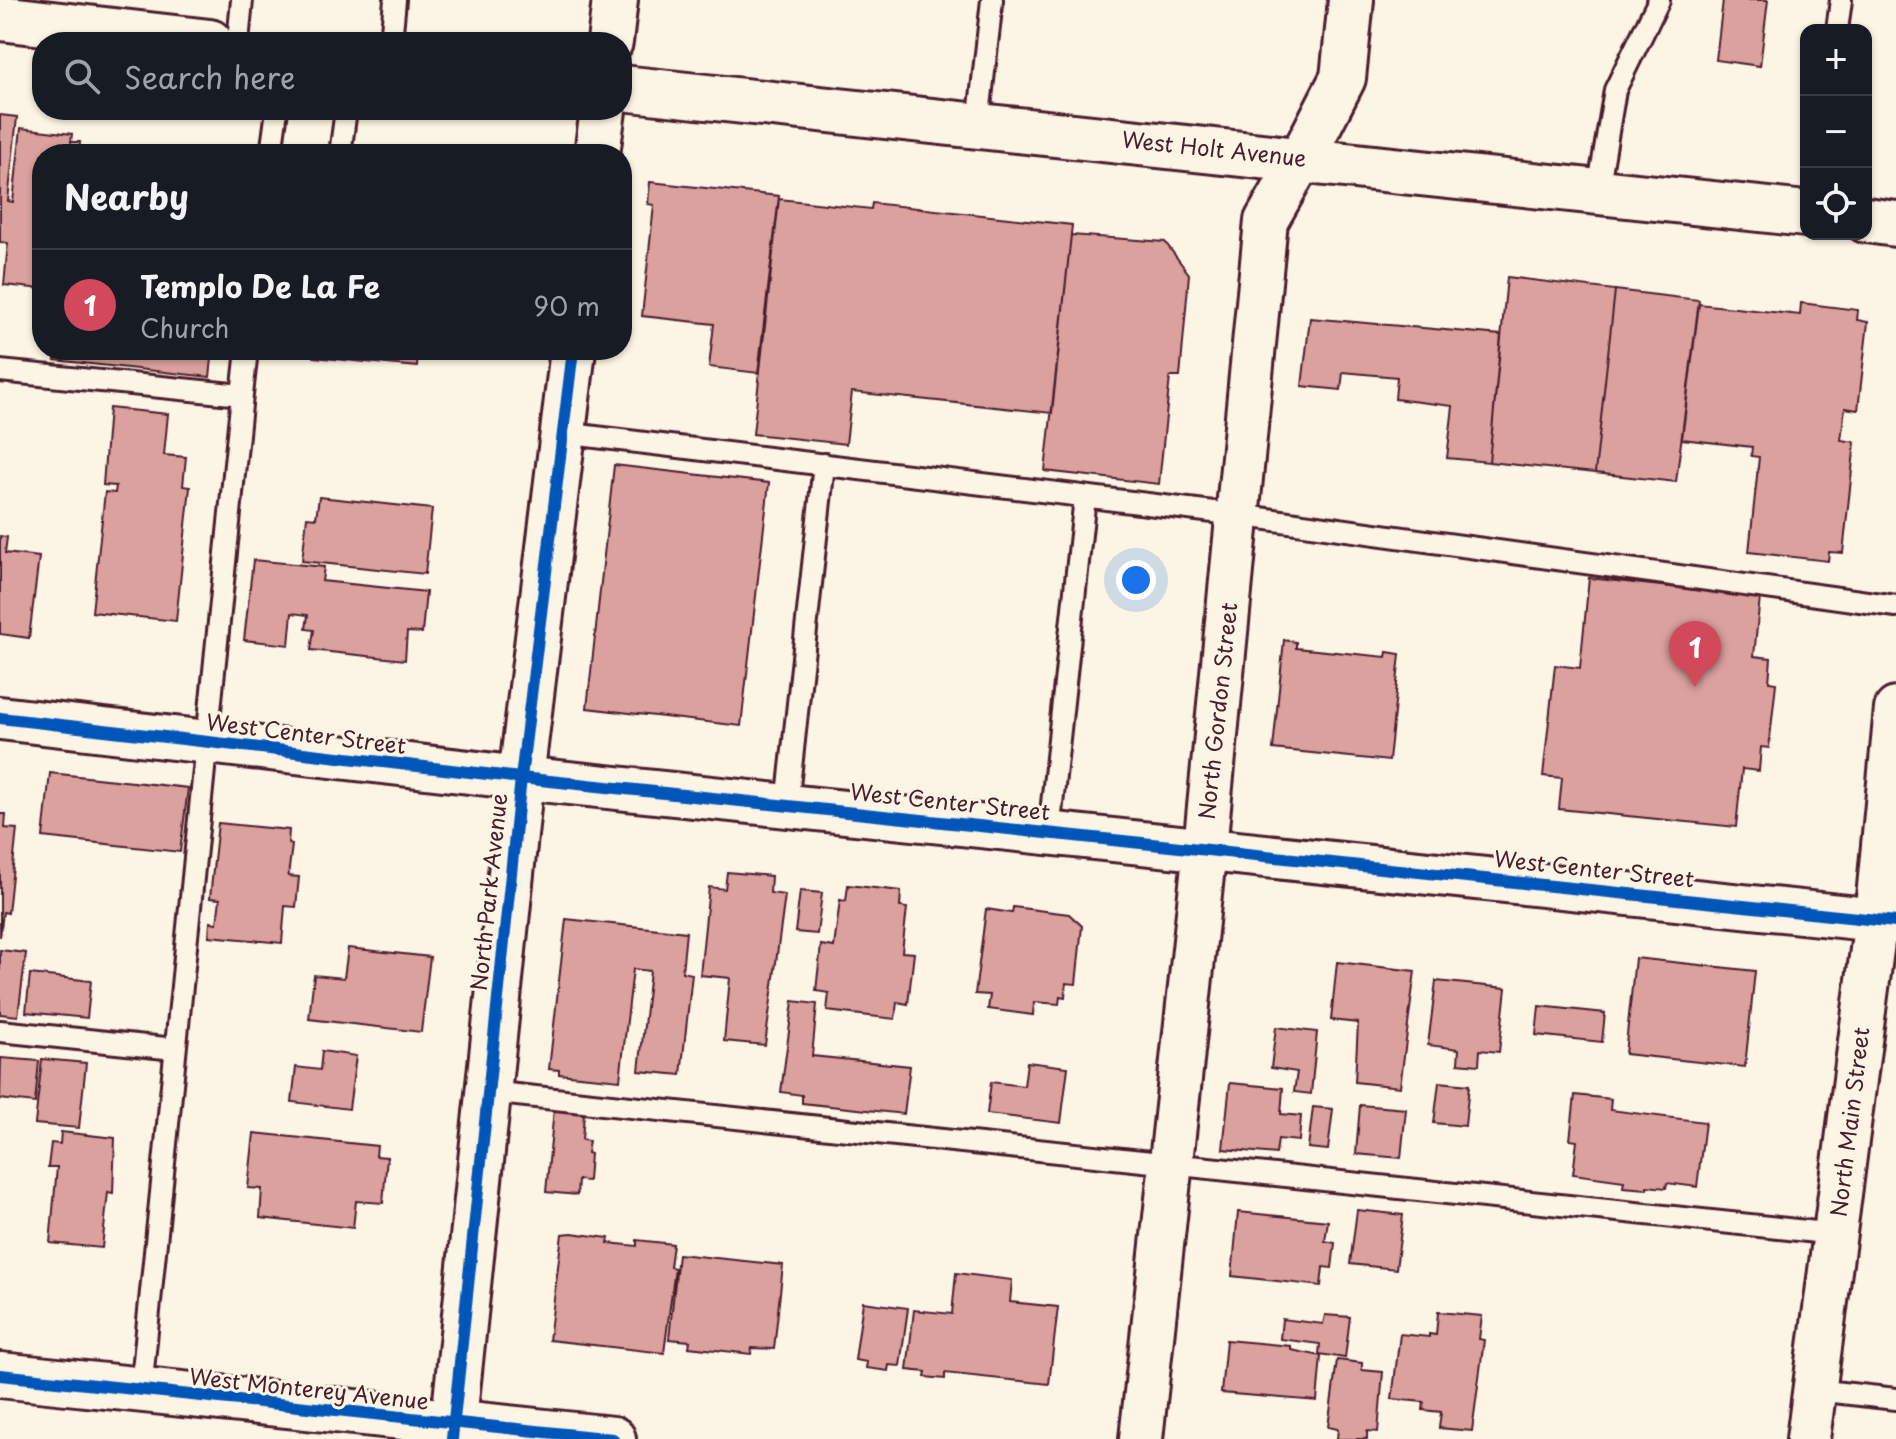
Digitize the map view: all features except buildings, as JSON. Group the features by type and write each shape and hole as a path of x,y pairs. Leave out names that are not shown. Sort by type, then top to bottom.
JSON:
{"street":[{"path":"611,32 615,0"},
{"name":"North Gordon Street","path":"1141,1439 1205,848 1266,221 1343,78 1351,0"},
{"path":"0,18 122,32"},
{"name":"West Holt Avenue","path":"632,89 1800,213"},
{"path":"598,144 602,120"},
{"path":"1872,221 1896,224"},
{"name":"North Park Avenue","path":"453,1432 521,778 572,360"},
{"name":"North Main Street","path":"1808,1439 1835,1234 1886,921 1896,709"},
{"name":"West Center Street","path":"0,718 521,778 1886,921"},
{"name":"West Monterey Avenue","path":"0,1375 141,1390 453,1432 613,1439"}],"lane":[{"path":"239,32 242,0"},
{"path":"392,32 395,0"},
{"path":"978,125 992,0"},
{"path":"1598,191 1615,90 1659,0"},
{"path":"1838,24 1841,0"},
{"path":"272,144 276,120"},
{"path":"341,144 345,120"},
{"path":"141,1390 246,360"},
{"path":"0,371 242,395"},
{"path":"563,433 1238,515 1896,606"},
{"path":"787,805 824,464"},
{"path":"1049,832 1085,497"},
{"path":"0,1031 175,1049"},
{"path":"488,1092 1835,1234"},
{"path":"1815,1390 1896,1399"}],"cycle path":[{"path":"452,1439 521,778 572,360"},
{"path":"0,718 521,778 1896,922"},
{"path":"0,1375 613,1439"}],"place":[{"name":"Templo De La Fe","path":"1695,687"}]}
